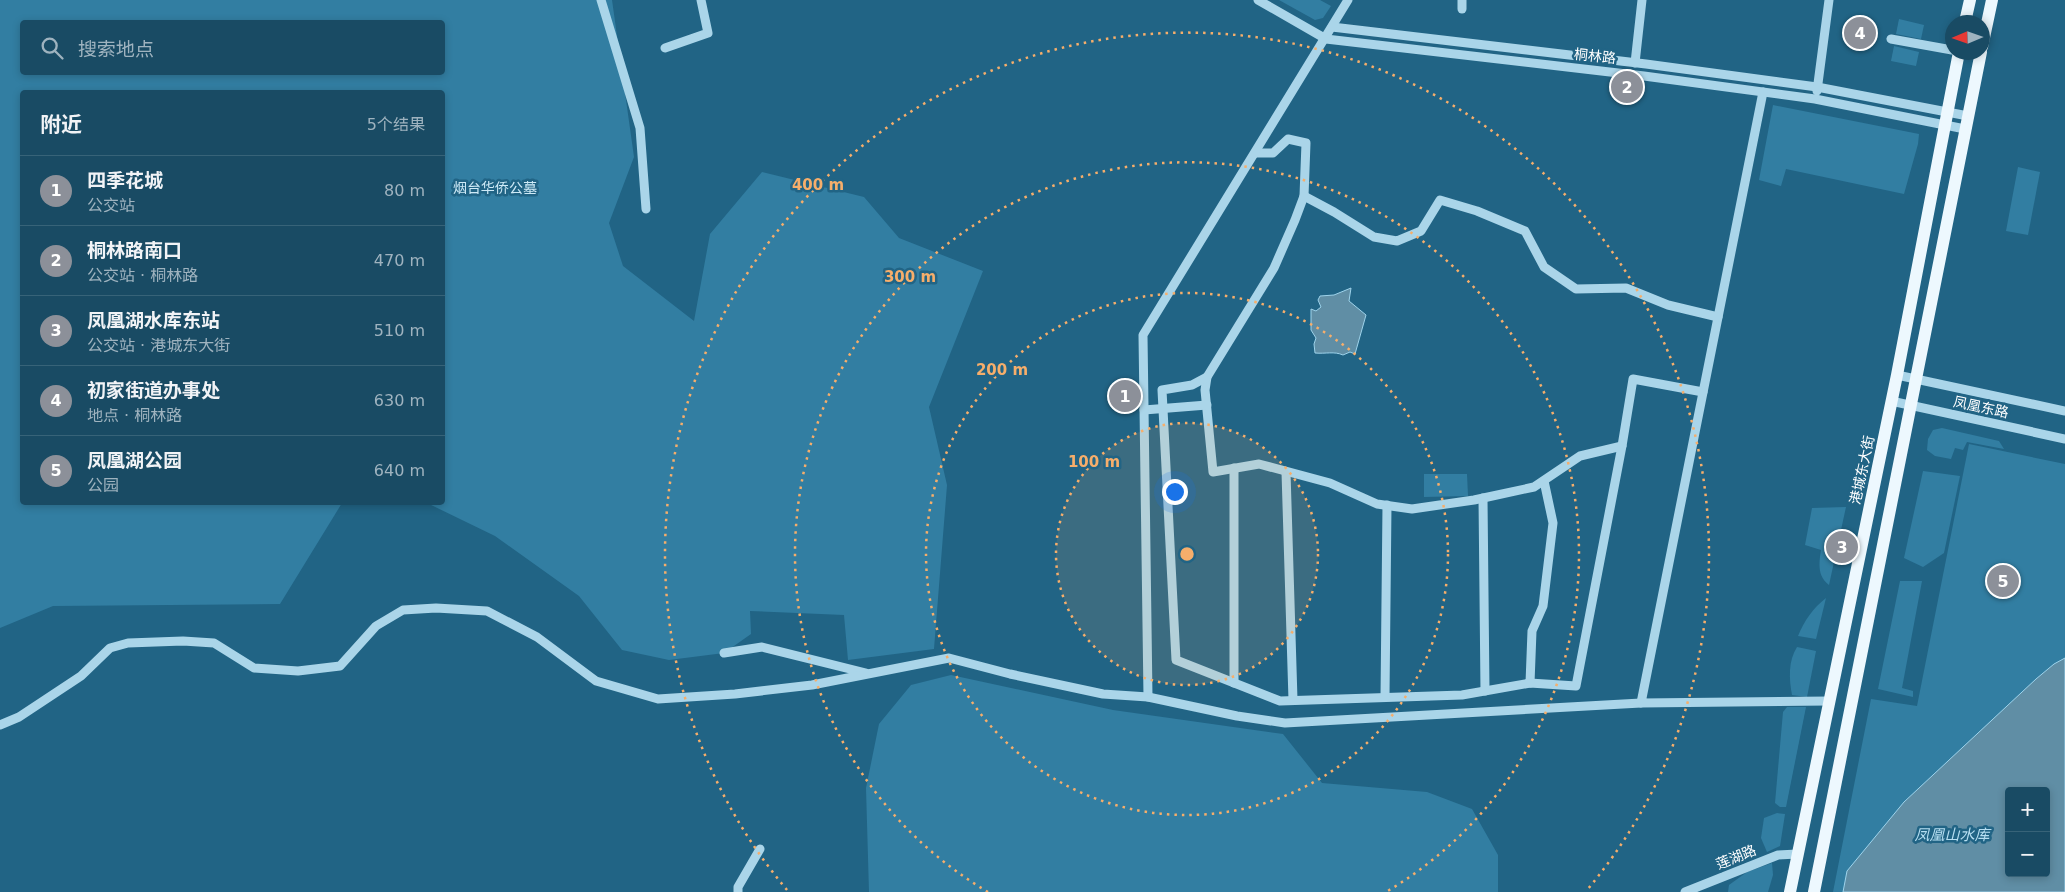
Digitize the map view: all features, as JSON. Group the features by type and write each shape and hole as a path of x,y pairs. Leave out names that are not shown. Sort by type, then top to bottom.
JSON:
{"main road":[{"path":"1967,15 1970,0"},
{"path":"1989,15 1992,0"},
{"name":"港城东大街","path":"1790,892 1891,401 1957,60"},
{"path":"1814,892 1979,60"}],"street":[{"path":"602,0 618,60 640,128 646,208"},
{"path":"665,48 708,33 701,0"},
{"name":"桐林路","path":"1258,0 1326,40 1644,76 1967,122"},
{"path":"1148,697 1143,336 1326,40 1348,0"},
{"path":"1635,63 1642,0"},
{"path":"1815,99 1829,0"},
{"name":"桐林路","path":"1332,27 1818,87 1967,122"},
{"path":"1891,39 1945,49"},
{"path":"1640,702 1763,92"},
{"path":"1255,153 1273,153 1288,138 1306,143 1304,196 1274,268 1207,377 1192,385 1162,390 1176,660 1280,701 1385,696 1462,695 1530,683 1576,686 1622,446 1633,378 1703,392"},
{"path":"1304,196 1374,237 1398,241 1421,231 1440,200 1476,211 1525,231 1544,267 1576,289 1626,288 1668,305 1718,317"},
{"name":"凤凰东路","path":"1896,375 2065,411"},
{"path":"1207,377 1212,472 1259,464 1330,483 1377,504 1412,509 1483,498 1534,487 1580,456 1622,446"},
{"name":"凤凰东路","path":"1891,401 1911,407 2065,439"},
{"path":"1144,410 1207,405"},
{"path":"1234,468 1234,683"},
{"path":"1286,472 1293,700"},
{"path":"1530,683 1532,631 1543,606 1553,522 1544,481"},
{"path":"1483,498 1485,691"},
{"path":"1385,696 1387,505"},
{"path":"0,725 19,717 82,676 110,648 128,643 183,641 214,643 254,668 298,670 340,666 376,626 403,610 436,608 487,611 537,637 596,681 658,699 735,694 812,685 948,658 1102,694 1148,697 1237,716 1285,723 1640,702 1829,701"},
{"path":"724,653 762,647 869,674"},
{"path":"738,892 738,887 760,849"},
{"name":"莲湖路","path":"1686,892 1778,855 1797,854"}],"green space":[{"name":"烟台华侨公墓","path":"0,0 612,0 634,157 609,223 623,266 694,321 710,234 762,172 864,197 899,238 983,271 929,407 947,485 934,649 848,660 844,615 750,611 751,634 724,653 669,660 622,650 579,596 495,536 431,505 445,505 445,90 20,90 20,505 341,505 280,604 53,606 0,628"},
{"path":"1279,0 1320,0 1331,6 1323,18 1315,20"},
{"path":"1899,19 1924,25 1921,39 1896,34"},
{"path":"1894,46 1919,52 1916,66 1891,61"},
{"path":"1773,105 1919,134 1904,194 1786,169 1781,186 1759,180"},
{"path":"2018,167 2040,172 2028,235 2006,231"},
{"path":"1942,428 1999,441 2004,449 1967,442 1963,450 1955,448 1951,459 1935,456 1927,450 1928,439 1933,430"},
{"path":"1969,444 2065,464 2065,892 1833,892 1871,699 1917,706"},
{"path":"1923,471 1960,476 1944,553 1923,567 1904,558"},
{"path":"1424,474 1467,474 1468,496 1424,497"},
{"path":"1846,507 1829,585 1822,578 1819,564 1821,550 1805,545 1812,508"},
{"path":"1900,581 1922,581 1902,688 1913,691 1913,697 1878,689"},
{"path":"1826,598 1816,639 1798,636 1809,615"},
{"path":"1797,647 1816,651 1807,697 1792,695 1790,670 1792,658"},
{"path":"951,675 1113,710 1283,734 1322,783 1427,792 1472,809 1498,855 1498,892 869,892 866,788 879,724 911,685"},
{"path":"1787,707 1806,707 1786,807 1780,807 1775,803 1783,712"},
{"path":"1777,813 1785,814 1780,846 1767,852 1761,838 1764,818"},
{"path":"1772,863 1773,875 1768,892 1728,892 1729,885 1747,872"}],"water":[{"path":"1351,288 1349,301 1366,315 1355,354 1350,352 1343,355 1315,353 1314,344 1316,338 1311,330 1311,309 1316,311 1321,307 1318,300 1320,296 1334,295"},
{"name":"凤凰山水库","path":"2065,658 2065,892 1843,892 1847,871 1904,802 2054,664"}],"place":[{"name":"初家街道办事处","path":"1860,33"},
{"name":"桐林路南口","path":"1627,87"},
{"name":"四季花城","path":"1125,396"},
{"name":"凤凰湖水库东站","path":"1842,547"},
{"name":"凤凰湖公园","path":"2003,581"}]}
